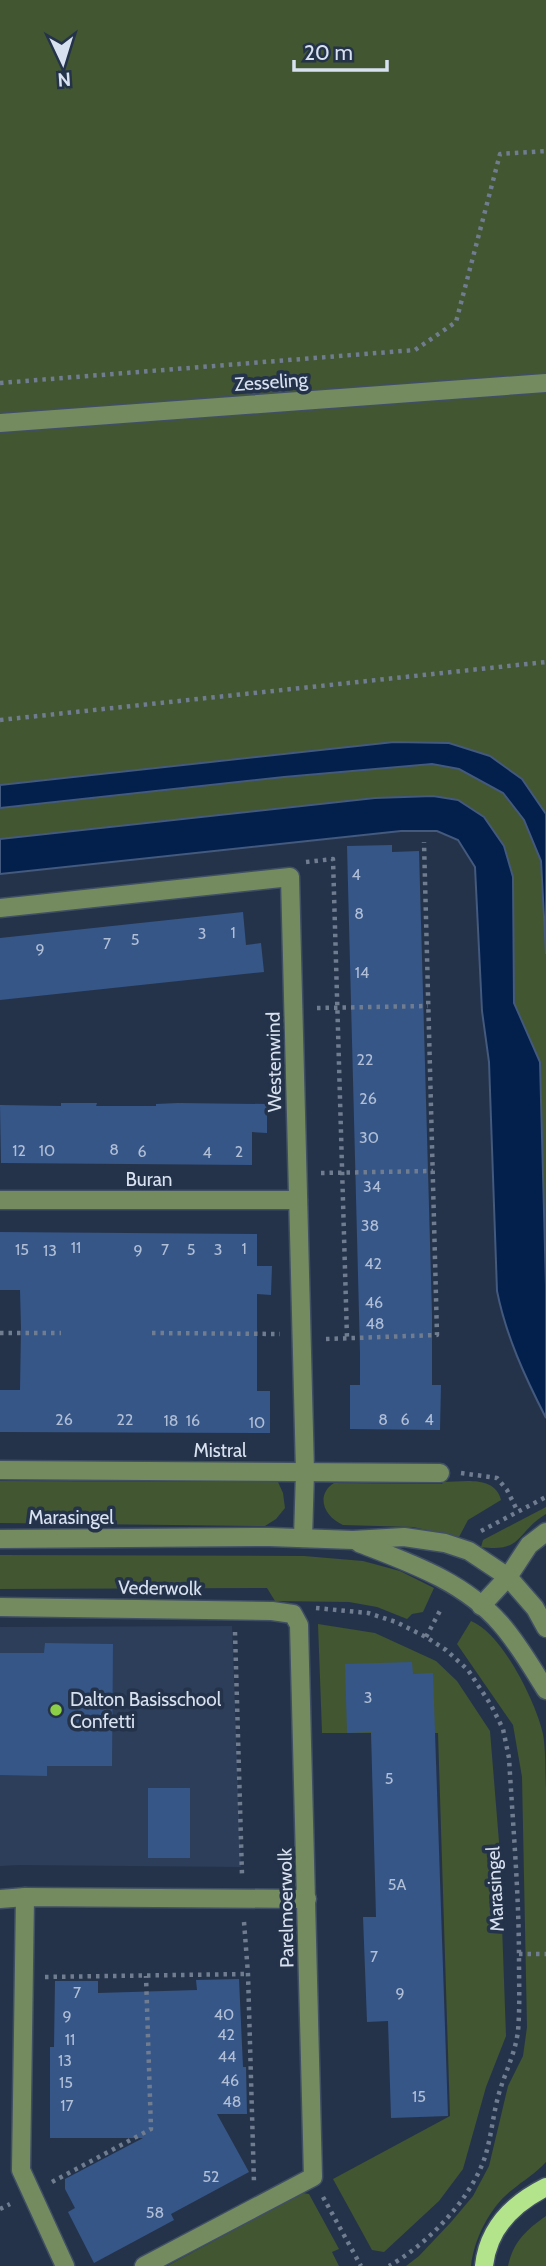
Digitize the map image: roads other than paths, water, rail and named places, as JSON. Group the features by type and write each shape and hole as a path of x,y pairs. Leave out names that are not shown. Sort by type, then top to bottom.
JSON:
{"main road":[{"path":"484,2266 493,2233 508,2213 526,2197 546,2187"}],"street":[{"name":"Zesseling","path":"0,423 546,383"},
{"name":"Westenwind","path":"0,908 290,877 305,1472 303,1538"},
{"name":"Buran","path":"0,1200 298,1200"},
{"name":"Mistral","path":"0,1470 440,1473"},
{"path":"481,1606 508,1577 528,1545 546,1532"},
{"name":"Marasingel","path":"0,1539 353,1540 404,1537 445,1543 469,1551 508,1577 535,1608 546,1628"},
{"name":"Marasingel","path":"353,1540 432,1572 481,1606 500,1623 546,1690"},
{"name":"Vederwolk","path":"0,1607 272,1611 293,1614 299,1625 300,1638"},
{"name":"Parelmoerwolk","path":"144,2266 313,2177 300,1638"},
{"path":"25,1897 21,2170 65,2266"},
{"path":"0,1899 307,1899"}],"water":[{"path":"394,742 449,743 490,756 522,779 546,814 546,954 541,861 524,820 503,793 459,769 432,764 0,808 0,785"},
{"path":"433,796 458,800 484,817 504,846 513,877 514,1003 540,1062 546,1286 546,1418 517,1356 497,1291 489,1062 482,1011 475,867 458,840 437,831 401,831 0,874 0,839 375,798"}],"place":[{"name":"Dalton Basisschool Confetti","path":"56,1710"}]}
